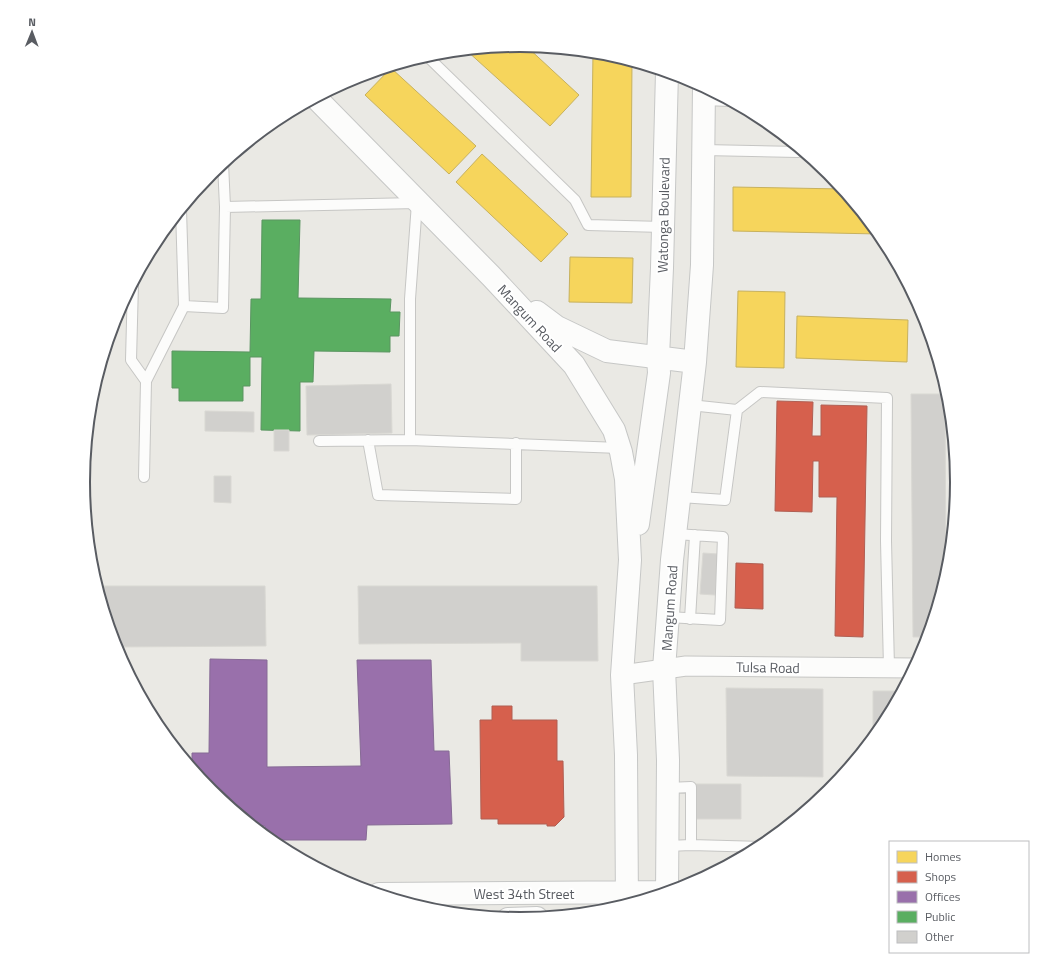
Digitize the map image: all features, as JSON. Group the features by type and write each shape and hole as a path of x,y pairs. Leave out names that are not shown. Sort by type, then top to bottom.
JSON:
{"main road":[{"name":"Watonga Boulevard","path":"658,357 667,78"},
{"path":"695,362 702,265 704,94"},
{"name":"Mangum Road","path":"320,102 417,203 491,276 574,365 614,430 620,448 626,479 630,560 622,675 626,755 627,899"},
{"name":"Mangum Road","path":"491,276 557,327 607,350 695,362 680,497 685,534 668,617 664,669 668,788 668,887"},
{"name":"Mangum Road","path":"630,560 636,543 660,373 658,357"},
{"name":"West 34th Street","path":"397,894 627,899"}],"street":[{"name":"Tulsa Road","path":"622,675 686,666 909,668"}],"lane":[{"path":"432,61 576,200 588,225 662,227"},
{"path":"703,150 796,152"},
{"path":"184,306 223,308 225,207 223,171"},
{"path":"225,207 417,203 410,299 410,440"},
{"path":"144,477 146,381 184,306 181,217"},
{"path":"133,295 131,360 146,381"},
{"path":"690,405 737,410 760,392 887,398 886,541 889,668"},
{"path":"680,497 725,500 737,410"},
{"path":"368,440 378,495 516,499 516,443"},
{"path":"319,441 410,440 620,448"},
{"path":"668,617 690,619 720,620 719,577 723,537 685,534 697,575 690,619"},
{"path":"668,788 691,787 691,845"},
{"path":"668,846 749,847"}],"building: Homes":[{"path":"533,52 579,95 550,126 472,55 492,53"},
{"path":"593,58 632,67 631,197 591,197"},
{"path":"395,71 476,146 449,174 365,95 385,74"},
{"path":"482,154 568,234 541,262 456,182"},
{"path":"733,187 835,189 862,220 872,234 733,231"},
{"path":"570,257 633,258 632,303 569,302"},
{"path":"738,291 785,292 784,368 736,367"},
{"path":"797,316 908,320 907,362 796,358"}],"building: Shops":[{"path":"777,401 813,402 812,436 821,436 821,405 867,406 863,637 835,636 837,497 819,497 819,461 813,461 812,512 775,511"},
{"path":"736,563 763,564 763,609 735,608"},
{"path":"492,706 512,706 512,720 557,720 557,761 563,761 564,817 555,826 547,826 547,824 498,824 498,819 481,819 480,720 492,720"}],"building: Offices":[{"path":"210,659 267,660 267,767 361,766 357,660 431,660 434,751 449,751 452,824 367,825 366,840 281,840 265,829 265,826 258,824 237,806 216,787 192,760 192,753 209,753"}],"building: Public":[{"path":"262,220 300,220 298,298 391,299 390,312 400,312 399,336 390,336 390,352 314,351 313,382 300,382 300,431 261,430 262,357 250,357 250,386 243,386 243,401 179,401 179,388 172,388 172,351 250,352 251,299 261,299"}],"building: Other":[{"path":"391,384 392,433 307,435 306,386"},
{"path":"911,394 942,394 945,413 946,547 943,566 928,621 922,637 913,637"},
{"path":"205,411 254,412 254,432 205,431"},
{"path":"274,430 289,430 289,451 274,451"},
{"path":"214,476 231,476 231,503 214,502"},
{"path":"703,553 718,554 715,595 700,594"},
{"path":"103,586 265,586 266,646 123,647 113,621"},
{"path":"358,586 597,586 598,661 521,661 521,643 359,644"},
{"path":"726,688 823,689 823,777 727,776"},
{"path":"873,691 897,691 878,722 873,729"},
{"path":"696,784 741,784 741,819 696,819"}]}
